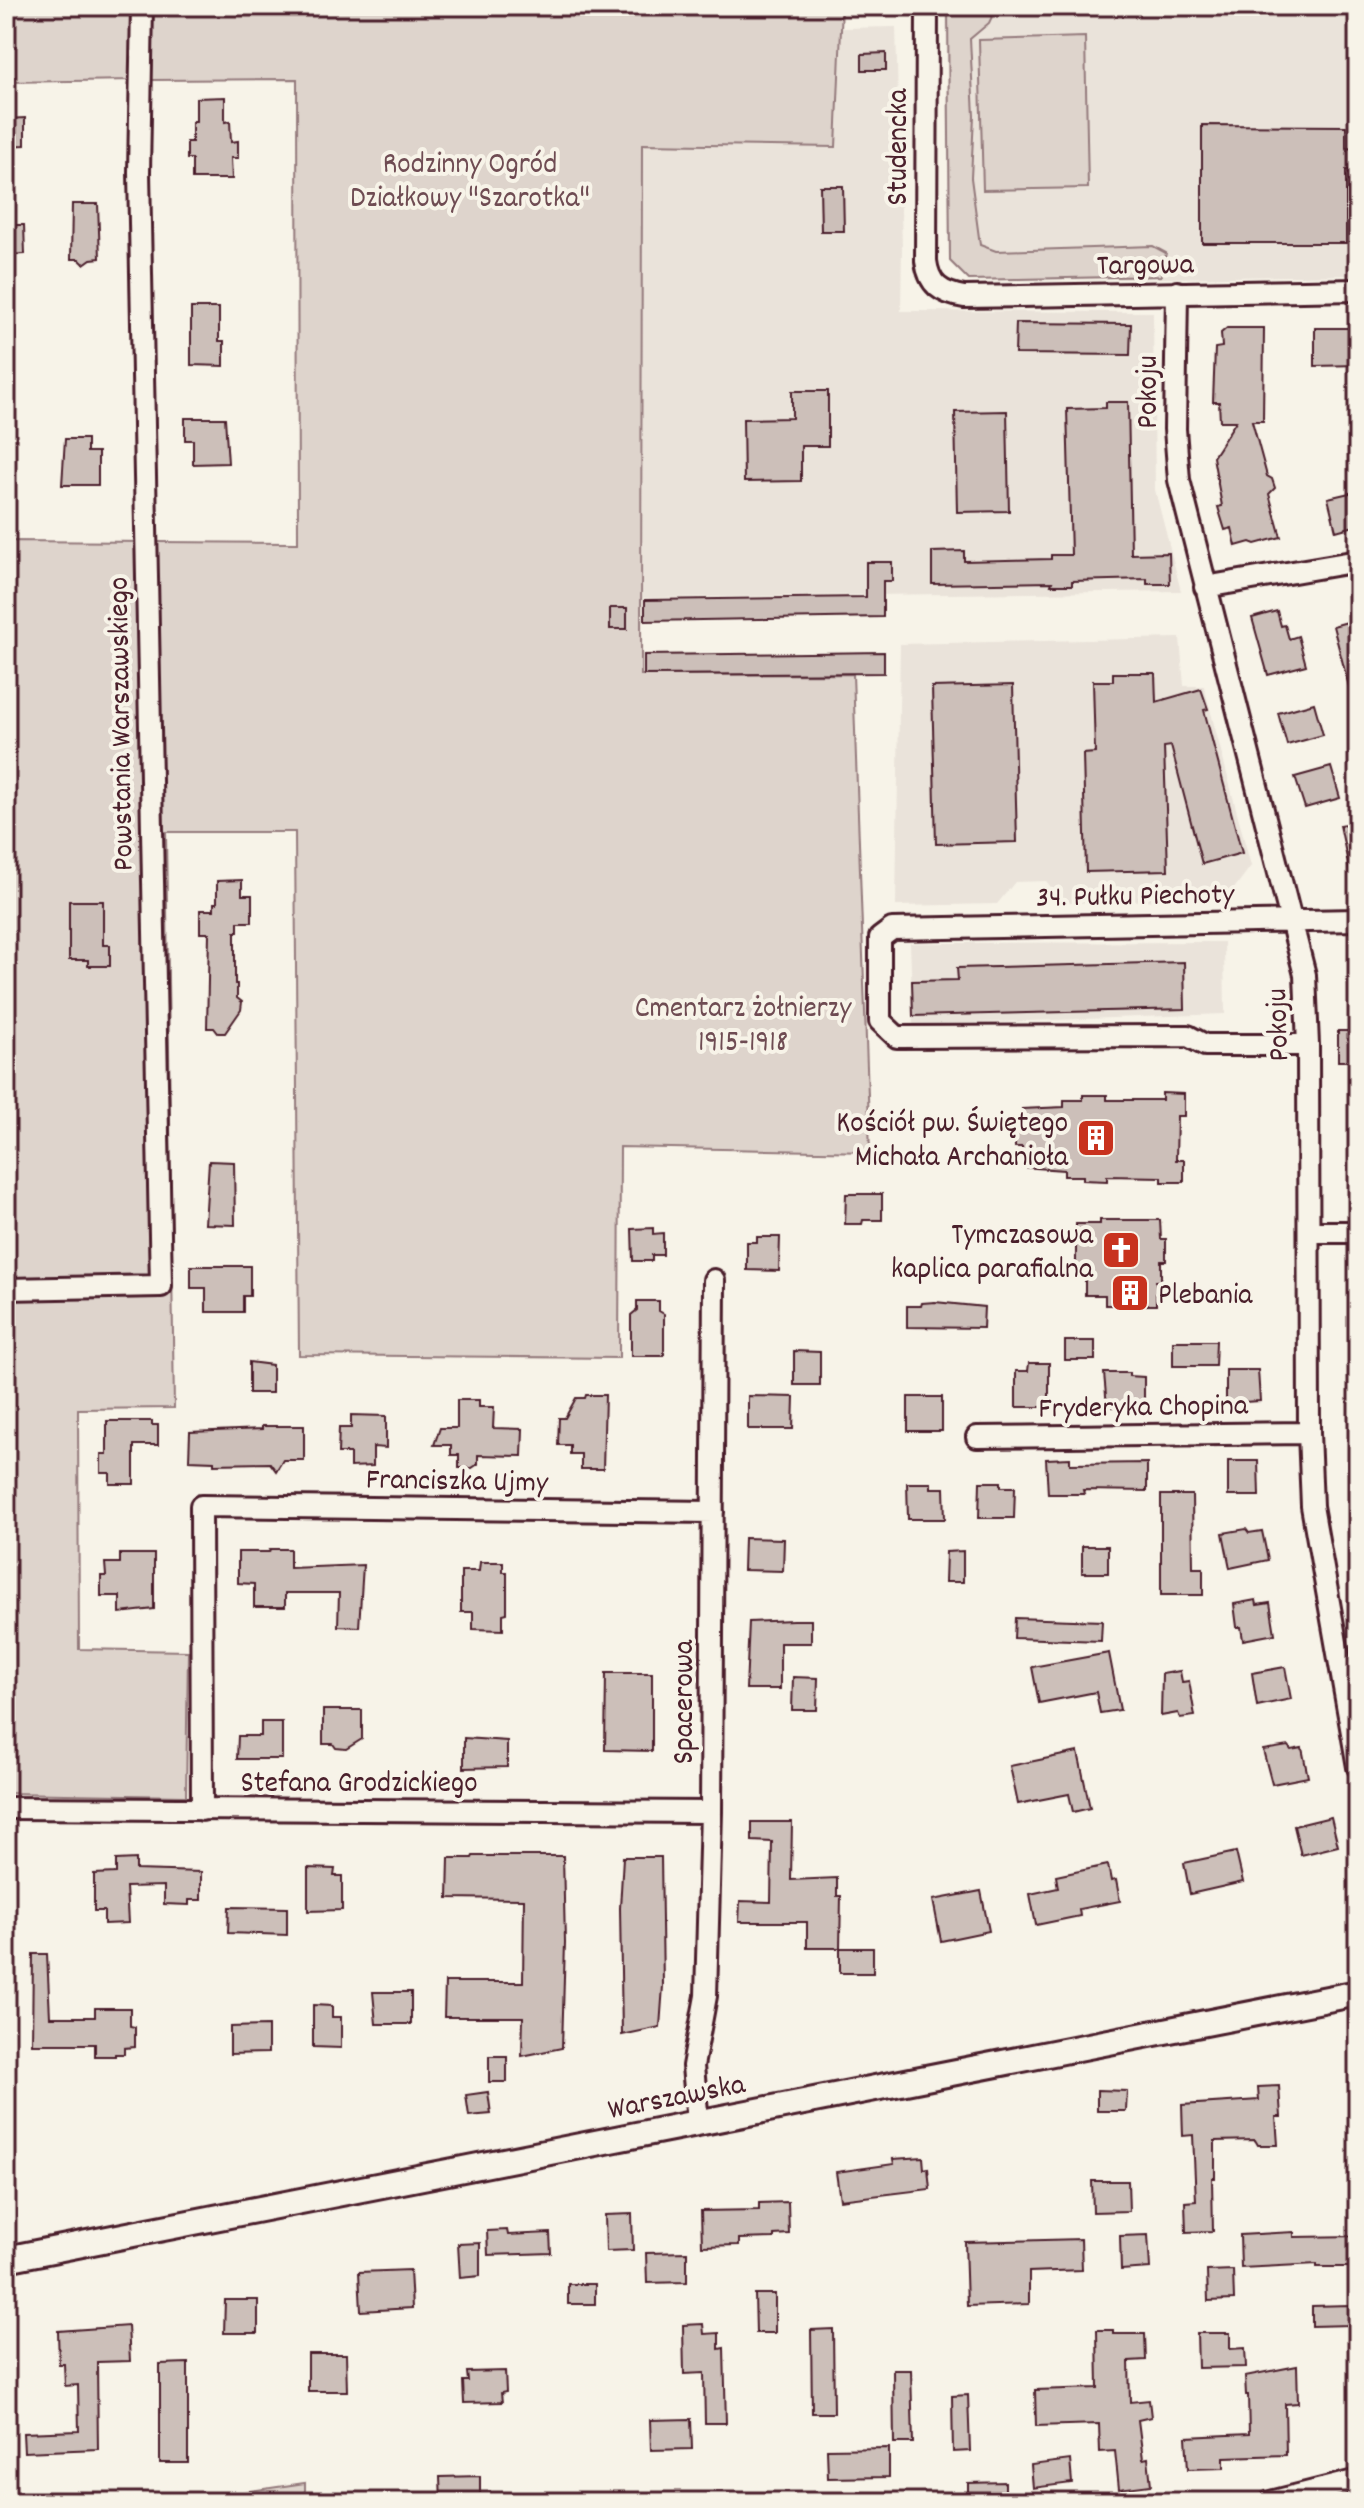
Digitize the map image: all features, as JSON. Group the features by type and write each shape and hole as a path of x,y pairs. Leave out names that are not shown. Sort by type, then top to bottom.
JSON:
{"street":[{"name":"Powstania Warszawskiego","path":"6,1289 161,1286 139,172 142,6"},
{"name":"Studencka","path":"927,6 926,261 935,286"},
{"name":"Targowa","path":"935,286 943,292 964,297 1358,290"},
{"name":"Pokoju","path":"1177,292 1175,429 1179,480 1305,975 1312,1506 1358,1767"},
{"path":"1205,587 1358,561"},
{"name":"34. Pułku Piechoty","path":"1308,1045 1205,1045 1188,1036 897,1037 880,1021 880,938 892,929 1358,920"},
{"path":"1309,1232 1358,1232"},
{"name":"Spacerowa","path":"698,2123 693,2066 706,1996 711,1812 714,1280"},
{"name":"Fryderyka Chopina","path":"977,1437 1309,1433"},
{"name":"Franciszka Ujmy","path":"202,1810 201,1506 713,1512"},
{"name":"Stefana Grodzickiego","path":"6,1808 711,1812"},
{"name":"Warszawska","path":"6,2259 1358,1993"},
{"path":"1270,2502 1358,2480"}],"shaded area":[{"path":"946,6 1358,6 1358,275 968,281 949,262"},
{"path":"896,27 901,311 1153,312 1155,490 1181,591 643,598 642,144 836,147 842,28"},
{"path":"1180,638 1184,686 1204,686 1251,866 1227,898 1064,903 1046,881 1015,882 997,904 896,906 900,644"},
{"path":"1224,942 1225,1014 913,1025 910,943"}],"green space":[{"path":"6,6 135,6 134,80 6,82"},
{"path":"151,6 842,6 836,147 642,144 641,675 853,674 870,1152 620,1147 619,1358 299,1355 295,832 166,832 174,1408 78,1409 79,1649 188,1651 186,1796 6,1793 6,541 298,543 297,79 151,80"},
{"path":"948,6 997,6 989,23 970,39 974,116 971,178 980,245 996,251 1153,246 1166,253 1161,276 969,280 950,261"},
{"path":"1085,37 1088,188 983,190 979,40"},
{"path":"305,2483 305,2502 175,2502"}],"building":[{"path":"886,53 886,70 862,70 862,54"},
{"path":"225,97 225,122 230,121 231,142 238,141 238,158 231,158 232,179 192,179 192,159 187,159 187,142 192,142 196,98"},
{"path":"25,118 25,145 6,146 6,119"},
{"path":"1202,125 1346,126 1346,148 1358,149 1358,170 1346,170 1346,243 1202,243"},
{"path":"820,186 843,186 844,231 821,231"},
{"path":"72,204 98,204 100,258 84,264 79,259 71,259"},
{"path":"6,225 24,225 25,254 6,255"},
{"path":"191,308 219,308 219,341 224,341 224,366 191,365"},
{"path":"1016,323 1131,324 1130,355 1015,354"},
{"path":"1227,328 1264,328 1263,421 1252,421 1267,476 1272,479 1275,488 1269,494 1281,537 1236,546 1232,528 1225,530 1218,507 1222,506 1213,457 1236,421 1220,421 1219,402 1213,402 1215,348 1222,347 1221,333"},
{"path":"1315,328 1358,328 1358,365 1315,366"},
{"path":"792,391 828,391 828,446 801,446 801,481 744,482 743,419 792,418"},
{"path":"1106,402 1128,402 1131,554 1169,553 1170,584 1147,584 1147,579 1072,581 1072,585 1051,585 1052,582 932,584 932,552 964,551 964,561 1051,559 1051,555 1071,555 1067,409 1106,408"},
{"path":"1007,411 1009,511 957,512 955,412"},
{"path":"185,418 225,418 228,463 193,464 193,440 185,440"},
{"path":"65,439 87,439 87,452 98,452 98,485 62,485"},
{"path":"1358,491 1358,525 1336,531 1328,498"},
{"path":"866,562 892,562 892,581 883,581 883,617 645,621 645,600 866,597"},
{"path":"610,608 627,608 627,629 610,629"},
{"path":"1277,611 1289,639 1298,636 1306,665 1268,675 1252,618"},
{"path":"1358,619 1358,698 1352,698 1333,626"},
{"path":"884,652 884,673 644,675 644,655"},
{"path":"1113,673 1155,673 1156,702 1201,689 1242,853 1202,864 1171,746 1164,747 1168,870 1086,872 1083,754 1095,753 1093,681 1113,681"},
{"path":"1013,685 1017,842 936,844 932,687"},
{"path":"1314,703 1323,735 1287,745 1278,713"},
{"path":"1331,767 1340,798 1305,808 1295,777"},
{"path":"1358,822 1358,872 1350,873 1340,825"},
{"path":"242,880 242,895 252,895 252,922 238,922 238,932 235,932 235,984 237,998 242,1002 241,1010 225,1033 218,1033 214,1028 207,1028 209,933 200,933 200,910 214,910 217,881"},
{"path":"69,901 103,901 103,945 110,945 110,966 88,966 88,960 69,960"},
{"path":"1184,962 1185,1009 913,1016 912,981 958,980 957,968"},
{"path":"1338,1031 1356,1031 1356,1061 1338,1061"},
{"name":"Kościół pw. Świętego Michała Archanioła","path":"1162,1093 1184,1094 1184,1116 1177,1116 1176,1160 1184,1160 1184,1182 1162,1182 1162,1177 1107,1176 1107,1181 1083,1180 1083,1176 1064,1176 1064,1170 1022,1167 1022,1147 1015,1147 1015,1129 1022,1129 1022,1109 1064,1107 1064,1100 1083,1100 1083,1095 1107,1095 1107,1100 1162,1100"},
{"path":"209,1161 234,1162 235,1225 205,1224"},
{"path":"846,1194 882,1194 882,1220 845,1224"},
{"name":"Tymczasowa kaplica parafialna","path":"1100,1220 1160,1220 1161,1239 1166,1239 1166,1261 1161,1261 1161,1281 1156,1281 1156,1305 1105,1305 1105,1295 1085,1295 1085,1276 1076,1276 1076,1224 1100,1224"},
{"path":"653,1228 653,1234 663,1233 663,1255 652,1255 652,1261 633,1261 632,1229"},
{"path":"757,1237 780,1237 779,1271 747,1270 747,1242 757,1242"},
{"path":"191,1266 250,1266 250,1296 243,1296 243,1312 206,1312 206,1288 191,1288"},
{"path":"637,1301 659,1301 659,1311 664,1314 664,1356 631,1356 631,1315 637,1310"},
{"path":"935,1302 984,1307 983,1328 907,1327 907,1306"},
{"path":"1065,1341 1095,1341 1095,1360 1065,1360"},
{"path":"1173,1341 1216,1341 1215,1366 1173,1366"},
{"path":"794,1351 820,1352 820,1385 794,1385"},
{"path":"249,1362 272,1365 272,1393 249,1393"},
{"path":"1029,1363 1049,1363 1049,1407 1016,1407 1016,1371 1028,1371"},
{"path":"1226,1370 1258,1370 1260,1401 1226,1403"},
{"path":"1104,1373 1129,1373 1129,1376 1144,1377 1144,1407 1107,1407"},
{"path":"586,1395 605,1395 603,1469 581,1469 581,1454 570,1454 570,1445 558,1445 559,1418 565,1418 576,1398 585,1398"},
{"path":"748,1396 794,1397 793,1429 748,1429"},
{"path":"908,1397 942,1397 942,1431 908,1431"},
{"path":"457,1400 479,1400 479,1407 494,1407 493,1428 523,1429 522,1456 478,1455 478,1464 472,1468 459,1468 459,1455 451,1455 451,1445 434,1445 440,1428 457,1428"},
{"path":"351,1415 386,1416 386,1448 373,1447 373,1466 350,1467 350,1453 338,1453 339,1428 351,1428"},
{"path":"107,1421 152,1421 152,1425 158,1425 158,1445 134,1445 134,1484 110,1484 110,1473 101,1473 101,1454 107,1454"},
{"path":"262,1426 304,1426 304,1460 283,1460 276,1471 270,1463 214,1464 214,1461 189,1460 190,1432 262,1429"},
{"path":"1070,1458 1070,1464 1147,1463 1147,1491 1083,1490 1084,1494 1048,1494 1046,1459"},
{"path":"1228,1461 1258,1461 1259,1496 1228,1496"},
{"path":"980,1482 1001,1482 1001,1487 1015,1487 1014,1518 979,1518"},
{"path":"907,1483 931,1483 931,1488 944,1488 945,1519 908,1519"},
{"path":"1161,1495 1192,1495 1193,1568 1203,1568 1203,1595 1161,1595"},
{"path":"1246,1529 1249,1533 1262,1531 1268,1560 1230,1568 1223,1533"},
{"path":"744,1538 784,1539 783,1571 743,1570"},
{"path":"1082,1546 1108,1546 1108,1573 1082,1573"},
{"path":"270,1549 290,1549 290,1568 363,1565 359,1627 338,1626 339,1593 285,1593 285,1607 254,1607 254,1584 238,1583 238,1552 269,1552"},
{"path":"963,1551 963,1582 945,1582 946,1552"},
{"path":"120,1554 154,1554 154,1609 120,1613 120,1596 101,1596 101,1576 106,1576 105,1563 120,1563"},
{"path":"480,1562 503,1562 503,1572 507,1572 507,1613 503,1614 503,1630 473,1629 473,1612 461,1612 461,1571 479,1571"},
{"path":"1256,1600 1257,1605 1270,1603 1275,1634 1243,1640 1241,1627 1237,1627 1234,1604"},
{"path":"1015,1618 1102,1621 1101,1641 1014,1638"},
{"path":"811,1620 811,1643 780,1643 780,1689 746,1689 749,1622"},
{"path":"1109,1653 1120,1710 1100,1713 1096,1692 1039,1703 1032,1667"},
{"path":"1285,1667 1291,1699 1257,1706 1252,1673"},
{"path":"1180,1671 1182,1682 1189,1681 1195,1716 1180,1718 1178,1713 1161,1716 1162,1674"},
{"path":"606,1673 652,1673 652,1751 605,1750"},
{"path":"793,1677 818,1678 817,1710 792,1710"},
{"path":"323,1710 362,1710 362,1739 346,1749 323,1744"},
{"path":"261,1722 282,1722 282,1759 237,1759 238,1736 261,1736"},
{"path":"464,1738 507,1741 507,1767 464,1768"},
{"path":"1288,1746 1291,1750 1302,1748 1308,1777 1272,1784 1263,1750"},
{"path":"1078,1752 1090,1808 1073,1812 1069,1794 1018,1804 1010,1766"},
{"path":"1331,1817 1338,1846 1301,1855 1294,1826"},
{"path":"752,1822 792,1822 791,1880 837,1878 837,1896 841,1896 840,1948 807,1948 807,1922 739,1922 740,1901 771,1902 772,1842 752,1841"},
{"path":"1236,1852 1243,1882 1190,1894 1184,1863"},
{"path":"563,1856 565,1942 562,2048 522,2056 523,2017 444,2017 445,1982 523,1982 524,1899 448,1898 449,1858"},
{"path":"623,1857 661,1857 663,1986 660,2027 622,2035 620,1908"},
{"path":"136,1859 136,1870 201,1872 201,1900 189,1900 189,1905 164,1904 164,1886 126,1887 128,1923 104,1924 104,1911 94,1911 94,1874 116,1873 116,1860"},
{"path":"1108,1865 1111,1881 1116,1880 1120,1901 1079,1909 1080,1916 1036,1925 1030,1894 1058,1888 1056,1876"},
{"path":"308,1868 335,1869 334,1876 342,1876 342,1910 308,1911"},
{"path":"981,1891 989,1931 941,1941 933,1900"},
{"path":"229,1907 287,1908 287,1935 228,1933"},
{"path":"840,1948 873,1948 873,1973 840,1973"},
{"path":"33,1954 47,1954 50,2017 95,2017 95,2008 130,2008 130,2026 135,2027 135,2047 124,2048 124,2054 95,2056 95,2044 32,2044"},
{"path":"373,1992 411,1992 411,2024 376,2024"},
{"path":"313,2005 332,2006 332,2017 341,2017 341,2048 313,2047"},
{"path":"268,2026 268,2053 230,2054 230,2027"},
{"path":"489,2056 507,2056 507,2082 489,2082"},
{"path":"1279,2086 1281,2117 1276,2117 1278,2145 1258,2145 1255,2140 1215,2141 1213,2231 1186,2232 1185,2202 1196,2201 1193,2135 1183,2136 1182,2105 1259,2100 1258,2087"},
{"path":"1097,2090 1127,2091 1126,2111 1097,2111"},
{"path":"488,2092 491,2114 469,2116 466,2095"},
{"path":"923,2157 924,2169 928,2168 930,2189 840,2200 836,2172 894,2164 893,2159"},
{"path":"1092,2181 1128,2181 1129,2211 1093,2212"},
{"path":"788,2202 789,2234 774,2235 774,2238 739,2239 739,2245 702,2246 701,2211 759,2210 759,2203"},
{"path":"632,2214 633,2250 606,2251 605,2215"},
{"path":"507,2230 508,2235 550,2233 551,2253 488,2255 487,2231"},
{"path":"1294,2232 1294,2237 1358,2236 1358,2267 1317,2267 1317,2264 1241,2268 1240,2235"},
{"path":"1148,2235 1150,2268 1121,2270 1120,2236"},
{"path":"1081,2239 1082,2270 1029,2272 1029,2304 967,2306 965,2242"},
{"path":"480,2243 480,2276 460,2278 458,2244"},
{"path":"687,2252 687,2282 647,2283 646,2253"},
{"path":"410,2270 412,2308 361,2311 359,2272"},
{"path":"1233,2270 1234,2300 1208,2301 1207,2271"},
{"path":"568,2284 595,2284 595,2304 568,2304"},
{"path":"755,2294 775,2294 775,2333 756,2333"},
{"path":"225,2300 258,2300 258,2333 224,2333"},
{"path":"1349,2305 1350,2325 1312,2326 1312,2306"},
{"path":"703,2324 704,2334 719,2333 719,2349 724,2348 726,2423 705,2423 704,2373 684,2374 683,2325"},
{"path":"128,2326 130,2361 97,2362 98,2449 24,2452 23,2433 79,2431 78,2385 65,2386 64,2364 59,2364 58,2331"},
{"path":"833,2329 834,2413 812,2413 811,2330"},
{"path":"1097,2330 1113,2330 1113,2334 1145,2334 1146,2360 1129,2361 1130,2402 1149,2400 1151,2417 1138,2420 1143,2459 1148,2458 1151,2485 1119,2489 1115,2451 1100,2452 1099,2424 1036,2426 1035,2390 1098,2388"},
{"path":"1197,2333 1230,2333 1230,2349 1245,2348 1246,2367 1198,2368"},
{"path":"308,2354 346,2354 347,2391 308,2391"},
{"path":"188,2363 188,2463 160,2463 160,2364"},
{"path":"1297,2366 1298,2403 1285,2404 1286,2455 1224,2457 1224,2468 1188,2469 1186,2437 1249,2434 1245,2376"},
{"path":"893,2370 911,2370 913,2443 894,2443"},
{"path":"505,2371 506,2392 501,2393 502,2402 464,2403 463,2381 468,2381 467,2372"},
{"path":"968,2395 970,2451 953,2452 952,2396"},
{"path":"691,2419 692,2449 651,2450 650,2420"},
{"path":"889,2448 889,2477 828,2478 827,2449"},
{"path":"1070,2460 1072,2483 1033,2488 1031,2465"},
{"path":"480,2476 480,2502 441,2502 440,2477"},
{"path":"1005,2482 1005,2502 968,2502 968,2483"}],"place":[{"name":"Kościół pw. Świętego Michała Archanioła","path":"1096,1138"},
{"name":"Tymczasowa kaplica parafialna","path":"1121,1250"},
{"name":"Plebania","path":"1130,1293"}],"park label":[{"name":"Rodzinny Ogród Działkowy \"Szarotka\"","path":"470,179"},
{"name":"Cmentarz żołnierzy 1915-1918","path":"743,1023"}]}
